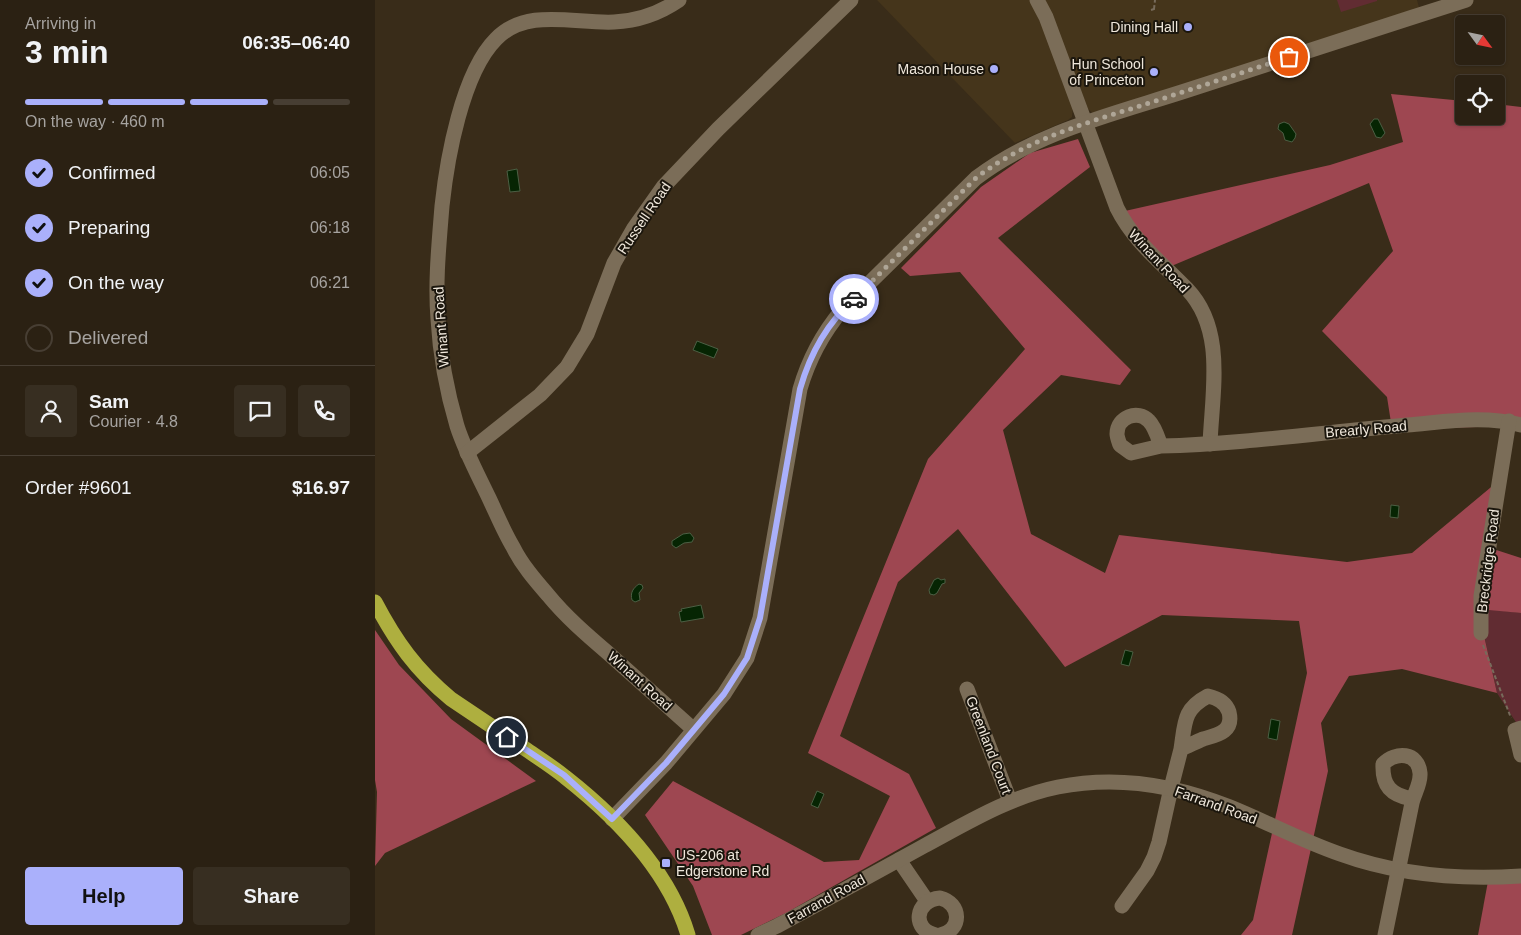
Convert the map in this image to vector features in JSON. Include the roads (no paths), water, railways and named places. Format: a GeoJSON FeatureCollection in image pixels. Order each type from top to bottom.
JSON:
{"type":"FeatureCollection","features":[{"type":"Feature","properties":{"kind":"highway"},"geometry":{"type":"LineString","coordinates":[[375,602],[389,630],[403,650],[435,686],[451,699],[564,775],[612,819],[650,863],[665,884],[688,935]]}},
{"type":"Feature","properties":{"kind":"street","name":"Winant Road"},"geometry":{"type":"LineString","coordinates":[[679,0],[652,14],[614,22],[538,19],[510,27],[496,38],[485,52],[467,92],[456,127],[445,181],[437,261],[437,319],[443,366],[457,427],[467,453],[514,549],[549,597],[572,621],[693,729]]}},
{"type":"Feature","properties":{"kind":"street","name":"Russell Road"},"geometry":{"type":"LineString","coordinates":[[467,453],[540,395],[567,368],[587,334],[614,263],[634,228],[663,187],[718,129],[851,0]]}},
{"type":"Feature","properties":{"kind":"street","name":"Winant Road"},"geometry":{"type":"LineString","coordinates":[[1037,0],[1046,16],[1085,124],[1125,225],[1137,240],[1193,296],[1207,322],[1214,353],[1210,444]]}},
{"type":"Feature","properties":{"kind":"street"},"geometry":{"type":"LineString","coordinates":[[612,819],[666,763],[724,694],[747,658],[760,618],[800,389],[806,368],[815,348],[828,326],[842,310],[976,178],[994,164],[1013,153],[1085,124],[1466,0]]}},
{"type":"Feature","properties":{"kind":"street","name":"Brearly Road"},"geometry":{"type":"LineString","coordinates":[[1161,446],[1210,444],[1488,419],[1515,423]]}},
{"type":"Feature","properties":{"kind":"street","name":"Breckridge Road"},"geometry":{"type":"LineString","coordinates":[[1481,633],[1481,596],[1515,423]]}},
{"type":"Feature","properties":{"kind":"street","name":"Greenland Court"},"geometry":{"type":"LineString","coordinates":[[967,689],[1010,801]]}},
{"type":"Feature","properties":{"kind":"street"},"geometry":{"type":"LineString","coordinates":[[1518,729],[1521,755]]}},
{"type":"Feature","properties":{"kind":"street"},"geometry":{"type":"LineString","coordinates":[[1122,906],[1147,871],[1154,857],[1181,749]]}},
{"type":"Feature","properties":{"kind":"street","name":"Farrand Road"},"geometry":{"type":"LineString","coordinates":[[758,935],[1010,801],[1051,789],[1082,783],[1134,783],[1171,788],[1201,796],[1231,807],[1341,855],[1399,870],[1463,877],[1521,876]]}},
{"type":"Feature","properties":{"kind":"street"},"geometry":{"type":"LineString","coordinates":[[1385,935],[1412,799]]}},
{"type":"Feature","properties":{"kind":"street"},"geometry":{"type":"LineString","coordinates":[[899,860],[927,901]]}},
{"type":"Feature","properties":{"kind":"street"},"geometry":{"type":"LineString","coordinates":[[936,935],[927,932],[920,922],[920,910],[927,901],[939,898],[946,899],[955,908],[957,914],[954,926],[950,931],[941,935]]}},
{"type":"Feature","properties":{"kind":"place","name":"Dining Hall"},"geometry":{"type":"Point","coordinates":[1188,27]}},
{"type":"Feature","properties":{"kind":"place","name":"Mason House"},"geometry":{"type":"Point","coordinates":[994,69]}},
{"type":"Feature","properties":{"kind":"place","name":"Hun School of Princeton"},"geometry":{"type":"Point","coordinates":[1154,72]}},
{"type":"Feature","properties":{"kind":"place","name":"US-206 at Edgerstone Rd"},"geometry":{"type":"Point","coordinates":[666,863]}}]}
